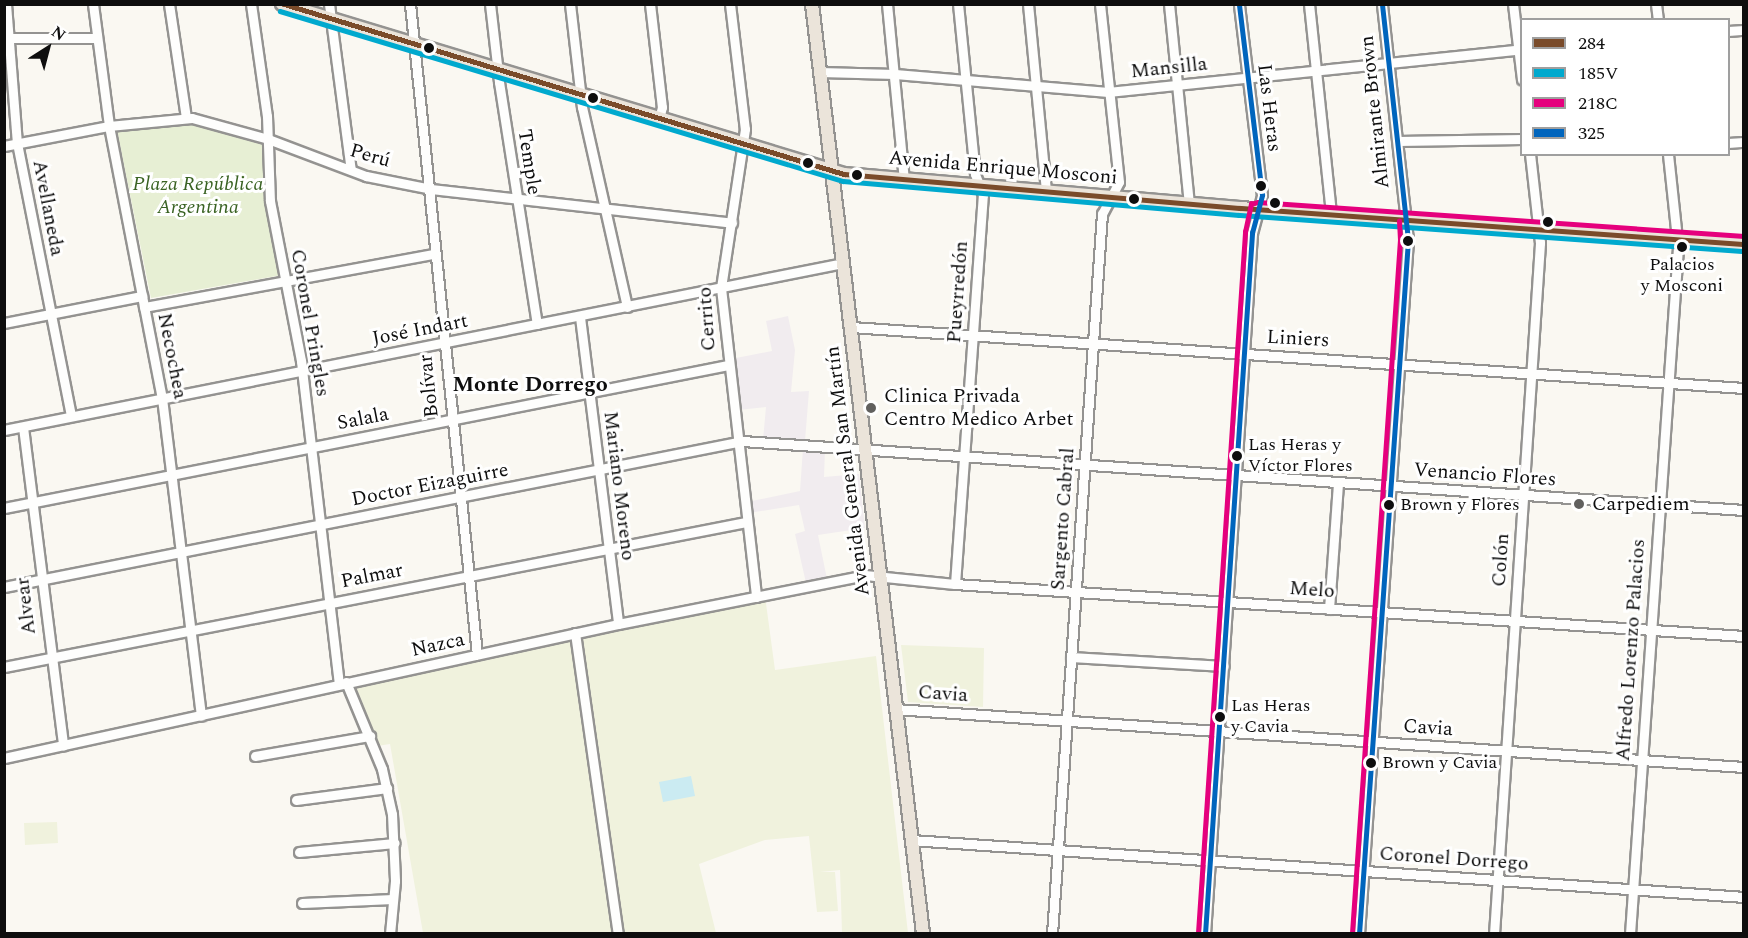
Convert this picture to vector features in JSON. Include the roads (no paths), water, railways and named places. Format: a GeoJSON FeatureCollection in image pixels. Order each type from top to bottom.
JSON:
{"type":"FeatureCollection","features":[{"type":"Feature","properties":{"kind":"main road","name":"Avenida Enrique Mosconi"},"geometry":{"type":"LineString","coordinates":[[282,4],[832,172],[1189,204],[1743,244]]}},
{"type":"Feature","properties":{"kind":"main road","name":"Avenida General San Martín"},"geometry":{"type":"LineString","coordinates":[[812,4],[923,933]]}},
{"type":"Feature","properties":{"kind":"street","name":"Avellaneda"},"geometry":{"type":"LineString","coordinates":[[6,4],[17,143],[71,416]]}},
{"type":"Feature","properties":{"kind":"street","name":"Necochea"},"geometry":{"type":"LineString","coordinates":[[93,4],[109,126],[162,398],[201,716]]}},
{"type":"Feature","properties":{"kind":"street"},"geometry":{"type":"LineString","coordinates":[[169,4],[186,118]]}},
{"type":"Feature","properties":{"kind":"street","name":"Coronel Pringles"},"geometry":{"type":"LineString","coordinates":[[250,4],[268,139],[270,201],[302,371],[328,603],[343,683],[370,736],[387,788],[395,843],[390,933]]}},
{"type":"Feature","properties":{"kind":"street"},"geometry":{"type":"LineString","coordinates":[[329,4],[351,170]]}},
{"type":"Feature","properties":{"kind":"street","name":"Bolívar"},"geometry":{"type":"LineString","coordinates":[[410,4],[430,189],[433,254],[442,345],[477,655]]}},
{"type":"Feature","properties":{"kind":"street","name":"Temple"},"geometry":{"type":"LineString","coordinates":[[490,4],[497,70],[537,324]]}},
{"type":"Feature","properties":{"kind":"street"},"geometry":{"type":"LineString","coordinates":[[570,4],[580,94],[627,307]]}},
{"type":"Feature","properties":{"kind":"street"},"geometry":{"type":"LineString","coordinates":[[650,4],[662,107],[659,119]]}},
{"type":"Feature","properties":{"kind":"street","name":"Cerrito"},"geometry":{"type":"LineString","coordinates":[[730,4],[745,119],[744,145],[721,288],[756,597]]}},
{"type":"Feature","properties":{"kind":"street"},"geometry":{"type":"LineString","coordinates":[[887,4],[904,180]]}},
{"type":"Feature","properties":{"kind":"street","name":"Pueyrredón"},"geometry":{"type":"LineString","coordinates":[[955,584],[983,195],[966,82],[958,4]]}},
{"type":"Feature","properties":{"kind":"street"},"geometry":{"type":"LineString","coordinates":[[1028,4],[1046,192]]}},
{"type":"Feature","properties":{"kind":"street","name":"Sargento Cabral"},"geometry":{"type":"LineString","coordinates":[[1052,933],[1102,214],[1119,182],[1100,4]]}},
{"type":"Feature","properties":{"kind":"street"},"geometry":{"type":"LineString","coordinates":[[1168,4],[1189,204]]}},
{"type":"Feature","properties":{"kind":"street","name":"Las Heras"},"geometry":{"type":"LineString","coordinates":[[1205,933],[1245,354],[1257,209],[1262,195],[1239,4]]}},
{"type":"Feature","properties":{"kind":"street"},"geometry":{"type":"LineString","coordinates":[[1309,4],[1331,214]]}},
{"type":"Feature","properties":{"kind":"street","name":"Almirante Brown"},"geometry":{"type":"LineString","coordinates":[[1359,933],[1408,240],[1382,4]]}},
{"type":"Feature","properties":{"kind":"street"},"geometry":{"type":"LineString","coordinates":[[1513,4],[1520,50]]}},
{"type":"Feature","properties":{"kind":"street"},"geometry":{"type":"LineString","coordinates":[[7,38],[97,38]]}},
{"type":"Feature","properties":{"kind":"street","name":"Mansilla"},"geometry":{"type":"LineString","coordinates":[[820,72],[895,74],[966,82],[1108,92],[1316,68],[1520,50]]}},
{"type":"Feature","properties":{"kind":"street","name":"Perú"},"geometry":{"type":"LineString","coordinates":[[4,146],[109,126],[186,118],[268,139],[351,170],[430,189],[732,223]]}},
{"type":"Feature","properties":{"kind":"street"},"geometry":{"type":"LineString","coordinates":[[1398,141],[1520,139]]}},
{"type":"Feature","properties":{"kind":"street","name":"Colón"},"geometry":{"type":"LineString","coordinates":[[1494,933],[1533,374],[1538,231],[1530,156]]}},
{"type":"Feature","properties":{"kind":"street","name":"Alfredo Lorenzo Palacios"},"geometry":{"type":"LineString","coordinates":[[1630,933],[1678,240],[1668,156]]}},
{"type":"Feature","properties":{"kind":"street"},"geometry":{"type":"LineString","coordinates":[[144,307],[433,254]]}},
{"type":"Feature","properties":{"kind":"street","name":"José Indart"},"geometry":{"type":"LineString","coordinates":[[4,430],[442,345],[843,263]]}},
{"type":"Feature","properties":{"kind":"street"},"geometry":{"type":"LineString","coordinates":[[4,323],[142,296]]}},
{"type":"Feature","properties":{"kind":"street","name":"Mariano Moreno"},"geometry":{"type":"LineString","coordinates":[[580,317],[618,624]]}},
{"type":"Feature","properties":{"kind":"street","name":"Liniers"},"geometry":{"type":"LineString","coordinates":[[851,327],[1743,388]]}},
{"type":"Feature","properties":{"kind":"street","name":"Salala"},"geometry":{"type":"LineString","coordinates":[[4,508],[728,365]]}},
{"type":"Feature","properties":{"kind":"street","name":"Alvear"},"geometry":{"type":"LineString","coordinates":[[23,427],[63,745]]}},
{"type":"Feature","properties":{"kind":"street","name":"Doctor Eizaguirre"},"geometry":{"type":"LineString","coordinates":[[4,587],[737,441],[865,450]]}},
{"type":"Feature","properties":{"kind":"street","name":"Venancio Flores"},"geometry":{"type":"LineString","coordinates":[[865,450],[965,455],[1391,487],[1743,510]]}},
{"type":"Feature","properties":{"kind":"street"},"geometry":{"type":"LineString","coordinates":[[1329,609],[1338,483]]}},
{"type":"Feature","properties":{"kind":"street","name":"Palmar"},"geometry":{"type":"LineString","coordinates":[[4,667],[746,522]]}},
{"type":"Feature","properties":{"kind":"street","name":"Nazca"},"geometry":{"type":"LineString","coordinates":[[4,758],[618,624],[864,575],[879,577]]}},
{"type":"Feature","properties":{"kind":"street","name":"Melo"},"geometry":{"type":"LineString","coordinates":[[879,577],[1228,603],[1743,636]]}},
{"type":"Feature","properties":{"kind":"street"},"geometry":{"type":"LineString","coordinates":[[575,633],[618,933]]}},
{"type":"Feature","properties":{"kind":"street"},"geometry":{"type":"LineString","coordinates":[[1071,657],[1224,666]]}},
{"type":"Feature","properties":{"kind":"street","name":"Cavia"},"geometry":{"type":"LineString","coordinates":[[895,709],[1219,733],[1743,767]]}},
{"type":"Feature","properties":{"kind":"street"},"geometry":{"type":"LineString","coordinates":[[255,756],[370,736]]}},
{"type":"Feature","properties":{"kind":"street"},"geometry":{"type":"LineString","coordinates":[[296,800],[387,788]]}},
{"type":"Feature","properties":{"kind":"street","name":"Coronel Dorrego"},"geometry":{"type":"LineString","coordinates":[[911,840],[1743,897]]}},
{"type":"Feature","properties":{"kind":"street"},"geometry":{"type":"LineString","coordinates":[[298,852],[395,843]]}},
{"type":"Feature","properties":{"kind":"street"},"geometry":{"type":"LineString","coordinates":[[302,903],[393,899]]}},
{"type":"Feature","properties":{"kind":"water"},"geometry":{"type":"Polygon","coordinates":[[[691,776],[695,796],[663,802],[659,782],[691,776]]]}},
{"type":"Feature","properties":{"kind":"place","name":"Palacios y Mosconi"},"geometry":{"type":"Point","coordinates":[1682,247]}},
{"type":"Feature","properties":{"kind":"place","name":"Clinica Privada Centro Medico Arbet"},"geometry":{"type":"Point","coordinates":[871,408]}},
{"type":"Feature","properties":{"kind":"place","name":"Las Heras y Víctor Flores"},"geometry":{"type":"Point","coordinates":[1237,456]}},
{"type":"Feature","properties":{"kind":"place","name":"Carpediem"},"geometry":{"type":"Point","coordinates":[1579,504]}},
{"type":"Feature","properties":{"kind":"place","name":"Brown y Flores"},"geometry":{"type":"Point","coordinates":[1389,505]}},
{"type":"Feature","properties":{"kind":"place","name":"Las Heras y Cavia"},"geometry":{"type":"Point","coordinates":[1220,717]}},
{"type":"Feature","properties":{"kind":"place","name":"Brown y Cavia"},"geometry":{"type":"Point","coordinates":[1371,763]}},
{"type":"Feature","properties":{"kind":"district","name":"Monte Dorrego"},"geometry":{"type":"Point","coordinates":[530,385]}},
{"type":"Feature","properties":{"kind":"park label","name":"Plaza República Argentina"},"geometry":{"type":"Point","coordinates":[198,196]}}]}
